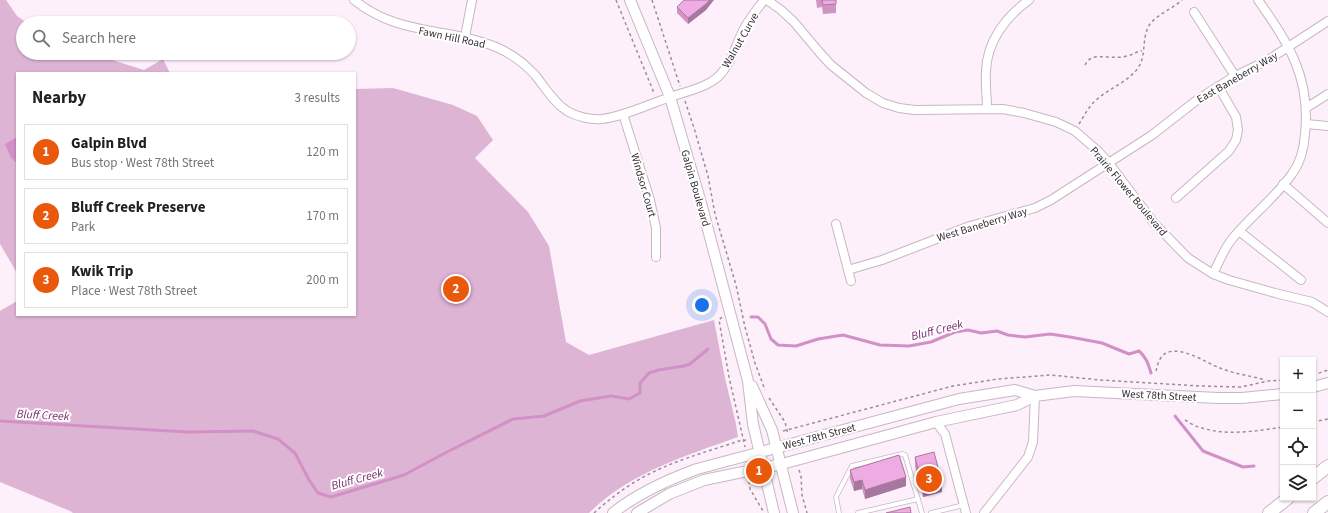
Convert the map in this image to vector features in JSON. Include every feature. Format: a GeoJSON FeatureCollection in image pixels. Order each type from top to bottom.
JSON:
{"type":"FeatureCollection","features":[{"type":"Feature","properties":{"kind":"main road"},"geometry":{"type":"LineString","coordinates":[[1316,476],[1328,466]]}},
{"type":"Feature","properties":{"kind":"main road"},"geometry":{"type":"LineString","coordinates":[[1269,513],[1284,501]]}},
{"type":"Feature","properties":{"kind":"main road"},"geometry":{"type":"LineString","coordinates":[[1314,513],[1328,502]]}},
{"type":"Feature","properties":{"kind":"street","name":"Fawn Hill Road"},"geometry":{"type":"LineString","coordinates":[[354,0],[369,11],[397,24],[414,29],[465,37],[485,42],[498,48],[512,56],[534,74],[551,96],[569,112],[590,119],[601,119],[623,114],[670,97]]}},
{"type":"Feature","properties":{"kind":"street"},"geometry":{"type":"LineString","coordinates":[[465,37],[472,0]]}},
{"type":"Feature","properties":{"kind":"street","name":"Galpin Boulevard"},"geometry":{"type":"LineString","coordinates":[[630,0],[670,97],[701,203],[748,381],[753,424],[774,513]]}},
{"type":"Feature","properties":{"kind":"street","name":"Walnut Curve"},"geometry":{"type":"LineString","coordinates":[[670,97],[706,84],[717,77],[727,66],[734,54],[741,34],[766,0]]}},
{"type":"Feature","properties":{"kind":"street","name":"Prairie Flower Boulevard"},"geometry":{"type":"LineString","coordinates":[[766,0],[781,10],[794,22],[831,65],[866,93],[883,103],[899,108],[915,110],[1003,109],[1056,122],[1075,131],[1108,162],[1155,224],[1188,258],[1213,274],[1229,280],[1312,302],[1328,312]]}},
{"type":"Feature","properties":{"kind":"street"},"geometry":{"type":"LineString","coordinates":[[987,108],[986,70],[989,52],[995,36],[1014,11],[1029,0]]}},
{"type":"Feature","properties":{"kind":"street"},"geometry":{"type":"LineString","coordinates":[[1213,274],[1226,249],[1239,231],[1293,174],[1304,151],[1306,108],[1303,82],[1289,47],[1258,0]]}},
{"type":"Feature","properties":{"kind":"street"},"geometry":{"type":"LineString","coordinates":[[1194,12],[1235,76]]}},
{"type":"Feature","properties":{"kind":"street","name":"East Baneberry Way"},"geometry":{"type":"LineString","coordinates":[[1108,162],[1152,135],[1196,100],[1235,76],[1268,60],[1328,21]]}},
{"type":"Feature","properties":{"kind":"street"},"geometry":{"type":"LineString","coordinates":[[1176,198],[1229,151],[1236,140],[1238,130],[1236,117],[1218,86]]}},
{"type":"Feature","properties":{"kind":"street"},"geometry":{"type":"LineString","coordinates":[[1306,108],[1328,94]]}},
{"type":"Feature","properties":{"kind":"street","name":"Windsor Court"},"geometry":{"type":"LineString","coordinates":[[623,114],[650,200],[656,228],[656,257]]}},
{"type":"Feature","properties":{"kind":"street"},"geometry":{"type":"LineString","coordinates":[[1306,124],[1328,126]]}},
{"type":"Feature","properties":{"kind":"street","name":"West Baneberry Way"},"geometry":{"type":"LineString","coordinates":[[848,270],[882,260],[970,226],[1035,208],[1051,200],[1108,162]]}},
{"type":"Feature","properties":{"kind":"street"},"geometry":{"type":"LineString","coordinates":[[1283,184],[1328,223]]}},
{"type":"Feature","properties":{"kind":"street"},"geometry":{"type":"LineString","coordinates":[[836,224],[851,281]]}},
{"type":"Feature","properties":{"kind":"street"},"geometry":{"type":"LineString","coordinates":[[1239,231],[1301,280]]}},
{"type":"Feature","properties":{"kind":"street","name":"Galpin Boulevard"},"geometry":{"type":"LineString","coordinates":[[748,381],[768,418],[778,447],[793,513]]}},
{"type":"Feature","properties":{"kind":"street"},"geometry":{"type":"LineString","coordinates":[[1316,386],[1328,383]]}},
{"type":"Feature","properties":{"kind":"street","name":"West 78th Street"},"geometry":{"type":"LineString","coordinates":[[613,513],[640,494],[667,480],[697,469],[790,443],[959,399],[1015,390],[1035,396]]}},
{"type":"Feature","properties":{"kind":"street","name":"West 78th Street"},"geometry":{"type":"LineString","coordinates":[[637,513],[669,494],[704,480],[795,461],[936,422],[1017,405],[1035,396],[1074,391],[1218,398],[1242,398],[1280,394]]}},
{"type":"Feature","properties":{"kind":"street"},"geometry":{"type":"LineString","coordinates":[[984,513],[1028,457],[1033,442],[1035,396]]}},
{"type":"Feature","properties":{"kind":"street"},"geometry":{"type":"LineString","coordinates":[[936,422],[945,434],[965,509]]}},
{"type":"Feature","properties":{"kind":"lane"},"geometry":{"type":"LineString","coordinates":[[839,513],[836,497],[852,466],[902,454],[905,455],[922,513]]}},
{"type":"Feature","properties":{"kind":"lane"},"geometry":{"type":"LineString","coordinates":[[858,513],[918,499]]}},
{"type":"Feature","properties":{"kind":"lane"},"geometry":{"type":"LineString","coordinates":[[931,513],[965,509]]}},
{"type":"Feature","properties":{"kind":"path"},"geometry":{"type":"LineString","coordinates":[[616,0],[658,102]]}},
{"type":"Feature","properties":{"kind":"path"},"geometry":{"type":"LineString","coordinates":[[652,0],[683,93],[708,176],[715,214],[736,285],[745,327],[756,363],[768,396],[785,422],[790,443]]}},
{"type":"Feature","properties":{"kind":"path"},"geometry":{"type":"LineString","coordinates":[[1075,131],[1089,107],[1095,100],[1131,75],[1137,68],[1141,61],[1146,34],[1150,24],[1182,0]]}},
{"type":"Feature","properties":{"kind":"path"},"geometry":{"type":"LineString","coordinates":[[1085,65],[1088,60],[1094,57],[1122,57],[1129,56],[1138,51],[1143,51]]}},
{"type":"Feature","properties":{"kind":"path"},"geometry":{"type":"LineString","coordinates":[[729,310],[719,320],[729,377],[744,441]]}},
{"type":"Feature","properties":{"kind":"path"},"geometry":{"type":"LineString","coordinates":[[1156,371],[1160,359],[1165,354],[1183,352],[1193,355],[1220,368],[1268,381]]}},
{"type":"Feature","properties":{"kind":"path"},"geometry":{"type":"LineString","coordinates":[[1316,374],[1328,370]]}},
{"type":"Feature","properties":{"kind":"path"},"geometry":{"type":"LineString","coordinates":[[1316,421],[1328,419]]}},
{"type":"Feature","properties":{"kind":"path"},"geometry":{"type":"LineString","coordinates":[[1185,420],[1200,428],[1212,431],[1248,432],[1280,427]]}},
{"type":"Feature","properties":{"kind":"path"},"geometry":{"type":"LineString","coordinates":[[795,461],[801,476],[802,495],[807,513]]}},
{"type":"Feature","properties":{"kind":"shaded area"},"geometry":{"type":"Polygon","coordinates":[[[0,0],[6,0],[17,16],[16,60],[112,60],[144,70],[164,60],[170,72],[16,72],[16,271],[0,244],[0,0]]]}},
{"type":"Feature","properties":{"kind":"shaded area"},"geometry":{"type":"Polygon","coordinates":[[[393,88],[453,105],[477,116],[493,140],[475,158],[528,212],[549,246],[566,342],[589,355],[714,320],[738,437],[698,451],[640,476],[605,499],[589,513],[73,513],[0,482],[0,311],[16,302],[16,316],[356,316],[356,89],[393,88]]]}},
{"type":"Feature","properties":{"kind":"shaded area"},"geometry":{"type":"Polygon","coordinates":[[[16,138],[16,162],[11,158],[5,144],[16,138]]]}},
{"type":"Feature","properties":{"kind":"building"},"geometry":{"type":"Polygon","coordinates":[[[684,0],[710,0],[688,18],[677,7],[684,0]]]}},
{"type":"Feature","properties":{"kind":"building"},"geometry":{"type":"Polygon","coordinates":[[[822,0],[836,0],[836,4],[823,5],[822,0]]]}},
{"type":"Feature","properties":{"kind":"building"},"geometry":{"type":"Polygon","coordinates":[[[934,452],[942,483],[923,488],[915,457],[934,452]]]}},
{"type":"Feature","properties":{"kind":"building"},"geometry":{"type":"Polygon","coordinates":[[[899,455],[906,477],[865,490],[862,480],[854,482],[850,470],[899,455]]]}},
{"type":"Feature","properties":{"kind":"building"},"geometry":{"type":"Polygon","coordinates":[[[910,507],[911,513],[886,513],[910,507]]]}},
{"type":"Feature","properties":{"kind":"waterway","name":"Bluff Creek"},"geometry":{"type":"LineString","coordinates":[[751,317],[758,317],[765,324],[771,339],[778,345],[796,346],[818,339],[843,335],[880,345],[909,346],[931,342],[955,332],[968,330],[981,333],[997,331],[1008,335],[1025,337],[1050,334],[1102,343],[1129,354],[1139,351],[1146,360],[1151,373]]}},
{"type":"Feature","properties":{"kind":"waterway","name":"Bluff Creek"},"geometry":{"type":"LineString","coordinates":[[0,421],[187,432],[253,431],[278,439],[295,453],[309,480],[318,493],[331,497],[404,475],[513,419],[544,416],[580,401],[611,396],[629,399],[640,393],[640,383],[649,373],[690,364],[708,349]]}},
{"type":"Feature","properties":{"kind":"waterway","name":"Bluff Creek"},"geometry":{"type":"LineString","coordinates":[[1175,416],[1203,451],[1243,467],[1254,466]]}},
{"type":"Feature","properties":{"kind":"place","name":"Bluff Creek Preserve"},"geometry":{"type":"Point","coordinates":[456,289]}},
{"type":"Feature","properties":{"kind":"place","name":"Galpin Blvd"},"geometry":{"type":"Point","coordinates":[759,471]}},
{"type":"Feature","properties":{"kind":"place","name":"Kwik Trip"},"geometry":{"type":"Point","coordinates":[929,479]}}]}
